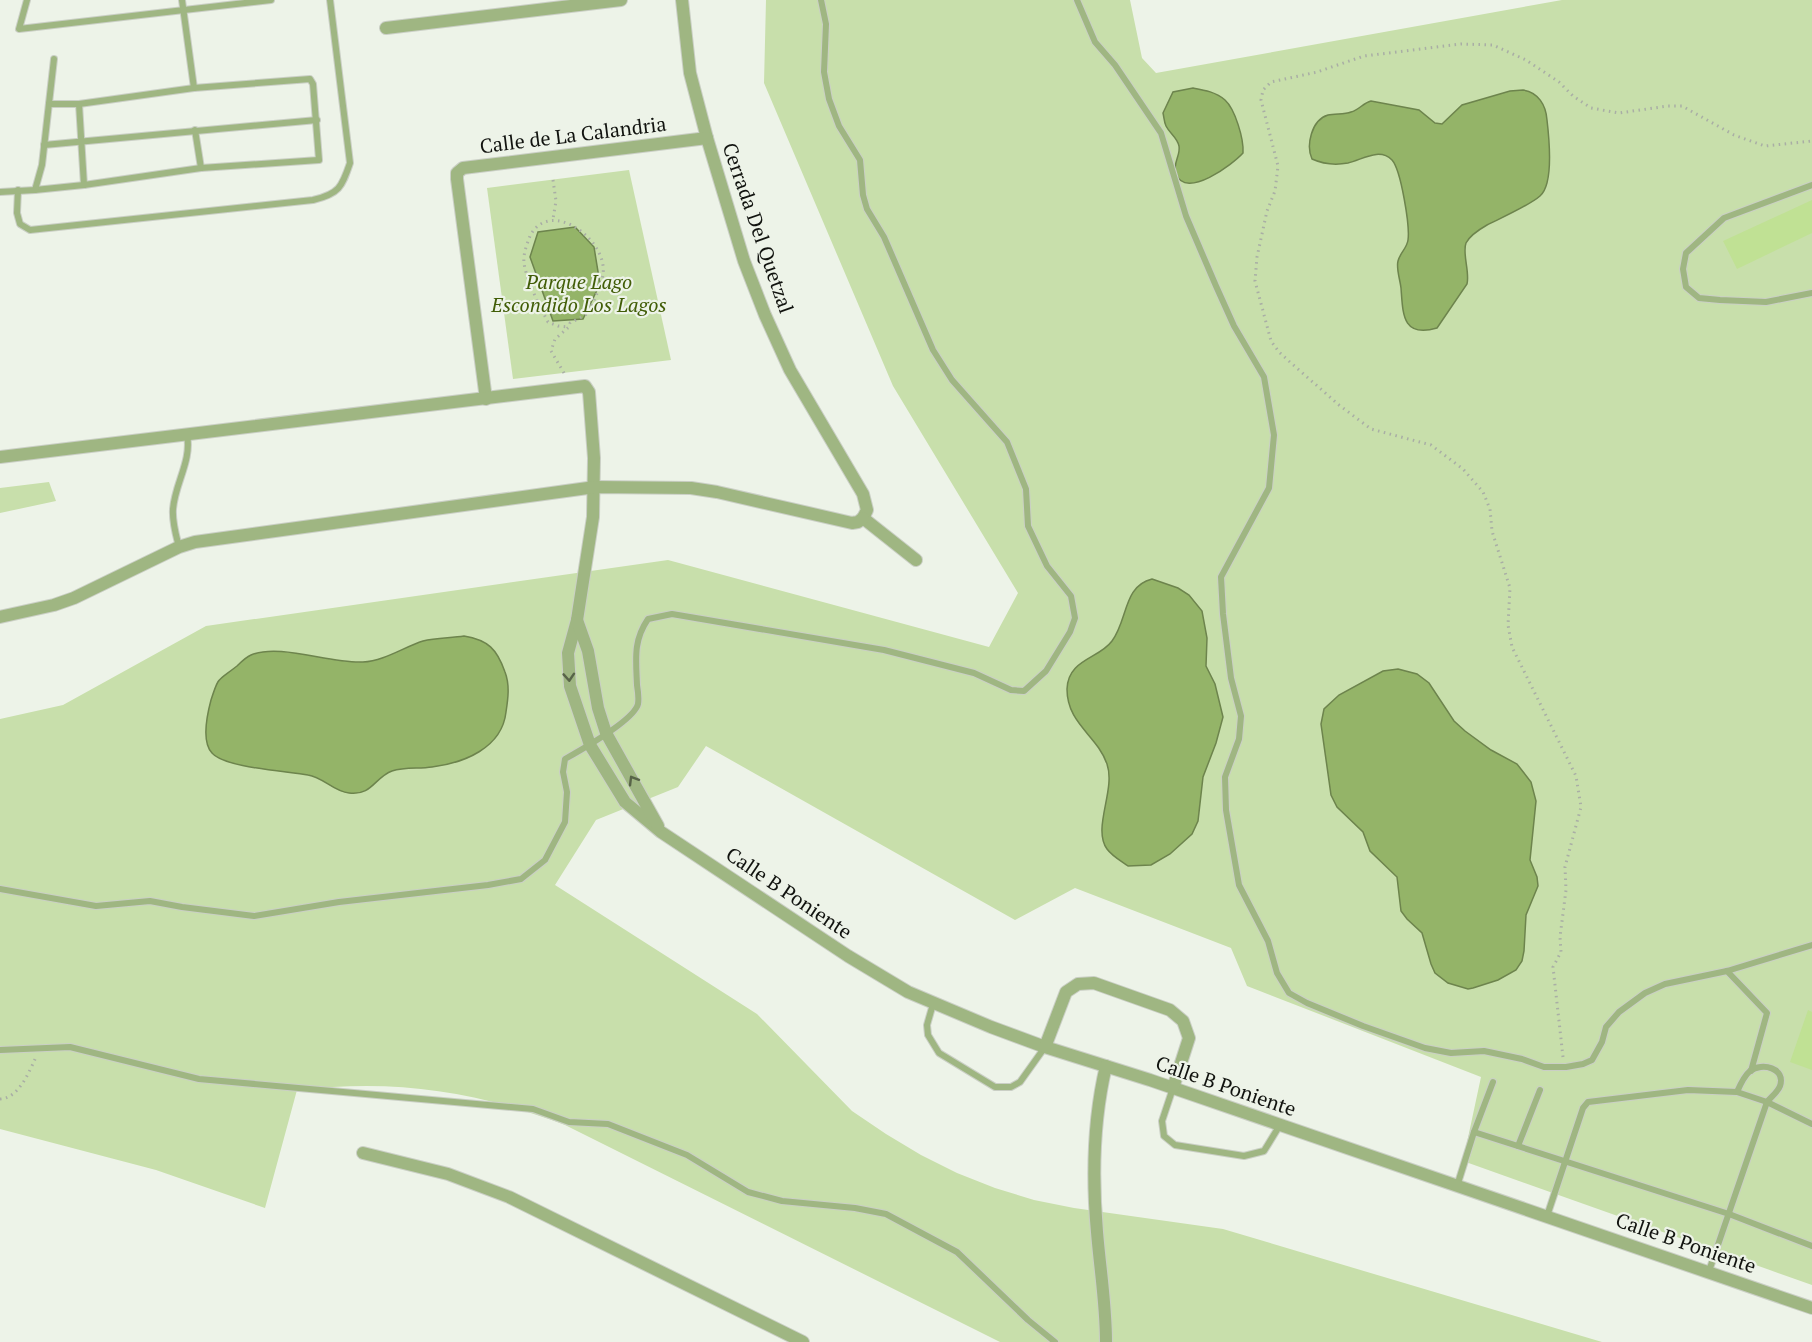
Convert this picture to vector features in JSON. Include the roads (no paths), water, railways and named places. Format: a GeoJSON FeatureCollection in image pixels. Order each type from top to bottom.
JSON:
{"type":"FeatureCollection","features":[{"type":"Feature","properties":{"kind":"street"},"geometry":{"type":"LineString","coordinates":[[386,28],[621,0]]}},
{"type":"Feature","properties":{"kind":"street","name":"Cerrada Del Quetzal"},"geometry":{"type":"LineString","coordinates":[[682,0],[690,73],[744,261],[790,370],[863,494],[867,510],[863,518]]}},
{"type":"Feature","properties":{"kind":"street","name":"Calle de La Calandria"},"geometry":{"type":"LineString","coordinates":[[486,399],[457,179],[459,170],[707,138]]}},
{"type":"Feature","properties":{"kind":"street"},"geometry":{"type":"LineString","coordinates":[[0,457],[587,387],[595,487],[593,517],[578,620]]}},
{"type":"Feature","properties":{"kind":"street"},"geometry":{"type":"LineString","coordinates":[[0,618],[74,598],[179,547],[195,542],[595,487],[691,488],[852,523],[863,518],[916,560]]}},
{"type":"Feature","properties":{"kind":"street","name":"Calle B Poniente"},"geometry":{"type":"LineString","coordinates":[[578,620],[588,651],[598,708],[606,733],[661,832]]}},
{"type":"Feature","properties":{"kind":"street","name":"Calle B Poniente"},"geometry":{"type":"LineString","coordinates":[[578,620],[568,653],[570,686],[590,745],[625,802],[661,832],[848,956],[908,992],[933,1004],[1045,1047],[1173,1088],[1812,1308]]}},
{"type":"Feature","properties":{"kind":"street"},"geometry":{"type":"LineString","coordinates":[[1045,1047],[1066,992],[1078,984],[1094,983],[1170,1010],[1183,1021],[1189,1038],[1173,1088]]}},
{"type":"Feature","properties":{"kind":"street"},"geometry":{"type":"LineString","coordinates":[[1106,1066],[1098,1099],[1093,1185],[1104,1285],[1106,1342]]}},
{"type":"Feature","properties":{"kind":"street"},"geometry":{"type":"LineString","coordinates":[[363,1153],[448,1174],[509,1197],[803,1342]]}},
{"type":"Feature","properties":{"kind":"lane"},"geometry":{"type":"LineString","coordinates":[[27,0],[19,29],[272,0]]}},
{"type":"Feature","properties":{"kind":"lane"},"geometry":{"type":"LineString","coordinates":[[182,0],[194,88]]}},
{"type":"Feature","properties":{"kind":"lane"},"geometry":{"type":"LineString","coordinates":[[18,190],[17,213],[20,224],[30,230],[313,200],[330,196],[343,184],[350,163],[330,0]]}},
{"type":"Feature","properties":{"kind":"lane"},"geometry":{"type":"LineString","coordinates":[[0,889],[96,906],[150,901],[182,908],[255,916],[339,902],[488,885],[521,879],[545,860],[565,822],[567,792],[563,772],[565,759],[590,745],[631,716],[638,705],[636,656],[639,632],[648,619],[672,614],[884,650],[974,673],[1011,690],[1024,691],[1046,671],[1070,632],[1075,618],[1071,596],[1047,566],[1028,526],[1026,489],[1007,442],[952,380],[933,350],[884,237],[867,209],[863,195],[860,160],[839,126],[829,99],[824,72],[826,24],[821,0]]}},
{"type":"Feature","properties":{"kind":"lane"},"geometry":{"type":"LineString","coordinates":[[1077,0],[1095,42],[1115,65],[1161,133],[1186,216],[1234,326],[1264,376],[1274,435],[1269,488],[1221,577],[1222,614],[1230,667],[1241,716],[1239,739],[1225,777],[1226,810],[1239,885],[1268,941],[1277,973],[1289,993],[1307,1003],[1425,1048],[1451,1053],[1484,1052],[1522,1059],[1544,1067],[1566,1067],[1592,1060],[1602,1042],[1606,1027],[1619,1012],[1645,993],[1665,984],[1727,971],[1812,945]]}},
{"type":"Feature","properties":{"kind":"lane"},"geometry":{"type":"LineString","coordinates":[[35,190],[42,165],[54,59]]}},
{"type":"Feature","properties":{"kind":"lane"},"geometry":{"type":"LineString","coordinates":[[0,192],[84,185],[201,168],[319,160],[317,120],[313,84],[310,79],[194,88],[79,104],[49,104]]}},
{"type":"Feature","properties":{"kind":"lane"},"geometry":{"type":"LineString","coordinates":[[79,104],[84,185]]}},
{"type":"Feature","properties":{"kind":"lane"},"geometry":{"type":"LineString","coordinates":[[44,145],[317,120]]}},
{"type":"Feature","properties":{"kind":"lane"},"geometry":{"type":"LineString","coordinates":[[195,130],[201,168]]}},
{"type":"Feature","properties":{"kind":"lane"},"geometry":{"type":"LineString","coordinates":[[1812,185],[1724,218],[1686,253],[1683,269],[1686,287],[1699,298],[1766,302],[1812,293]]}},
{"type":"Feature","properties":{"kind":"lane"},"geometry":{"type":"LineString","coordinates":[[179,547],[173,522],[173,507],[188,454],[187,435]]}},
{"type":"Feature","properties":{"kind":"lane"},"geometry":{"type":"LineString","coordinates":[[1727,971],[1767,1013],[1751,1071],[1737,1092]]}},
{"type":"Feature","properties":{"kind":"lane"},"geometry":{"type":"LineString","coordinates":[[933,1004],[927,1025],[928,1035],[939,1053],[995,1087],[1011,1086],[1020,1082],[1045,1047]]}},
{"type":"Feature","properties":{"kind":"lane"},"geometry":{"type":"LineString","coordinates":[[0,1050],[70,1047],[199,1079],[532,1109],[569,1122],[608,1124],[687,1155],[748,1192],[782,1202],[855,1208],[886,1214],[957,1252],[1028,1320],[1055,1342]]}},
{"type":"Feature","properties":{"kind":"lane"},"geometry":{"type":"LineString","coordinates":[[1709,1271],[1767,1102],[1779,1088],[1781,1078],[1778,1071],[1763,1066],[1751,1071]]}},
{"type":"Feature","properties":{"kind":"lane"},"geometry":{"type":"LineString","coordinates":[[1457,1186],[1493,1082]]}},
{"type":"Feature","properties":{"kind":"lane"},"geometry":{"type":"LineString","coordinates":[[1173,1088],[1162,1121],[1164,1136],[1175,1145],[1244,1156],[1264,1151],[1280,1125]]}},
{"type":"Feature","properties":{"kind":"lane"},"geometry":{"type":"LineString","coordinates":[[1518,1146],[1540,1090]]}},
{"type":"Feature","properties":{"kind":"lane"},"geometry":{"type":"LineString","coordinates":[[1547,1216],[1583,1108],[1588,1102],[1688,1090],[1737,1092],[1767,1102],[1812,1124]]}},
{"type":"Feature","properties":{"kind":"lane"},"geometry":{"type":"LineString","coordinates":[[1474,1132],[1729,1214],[1812,1246]]}},
{"type":"Feature","properties":{"kind":"park label","name":"Parque Lago Escondido Los Lagos"},"geometry":{"type":"Point","coordinates":[579,294]}}]}
